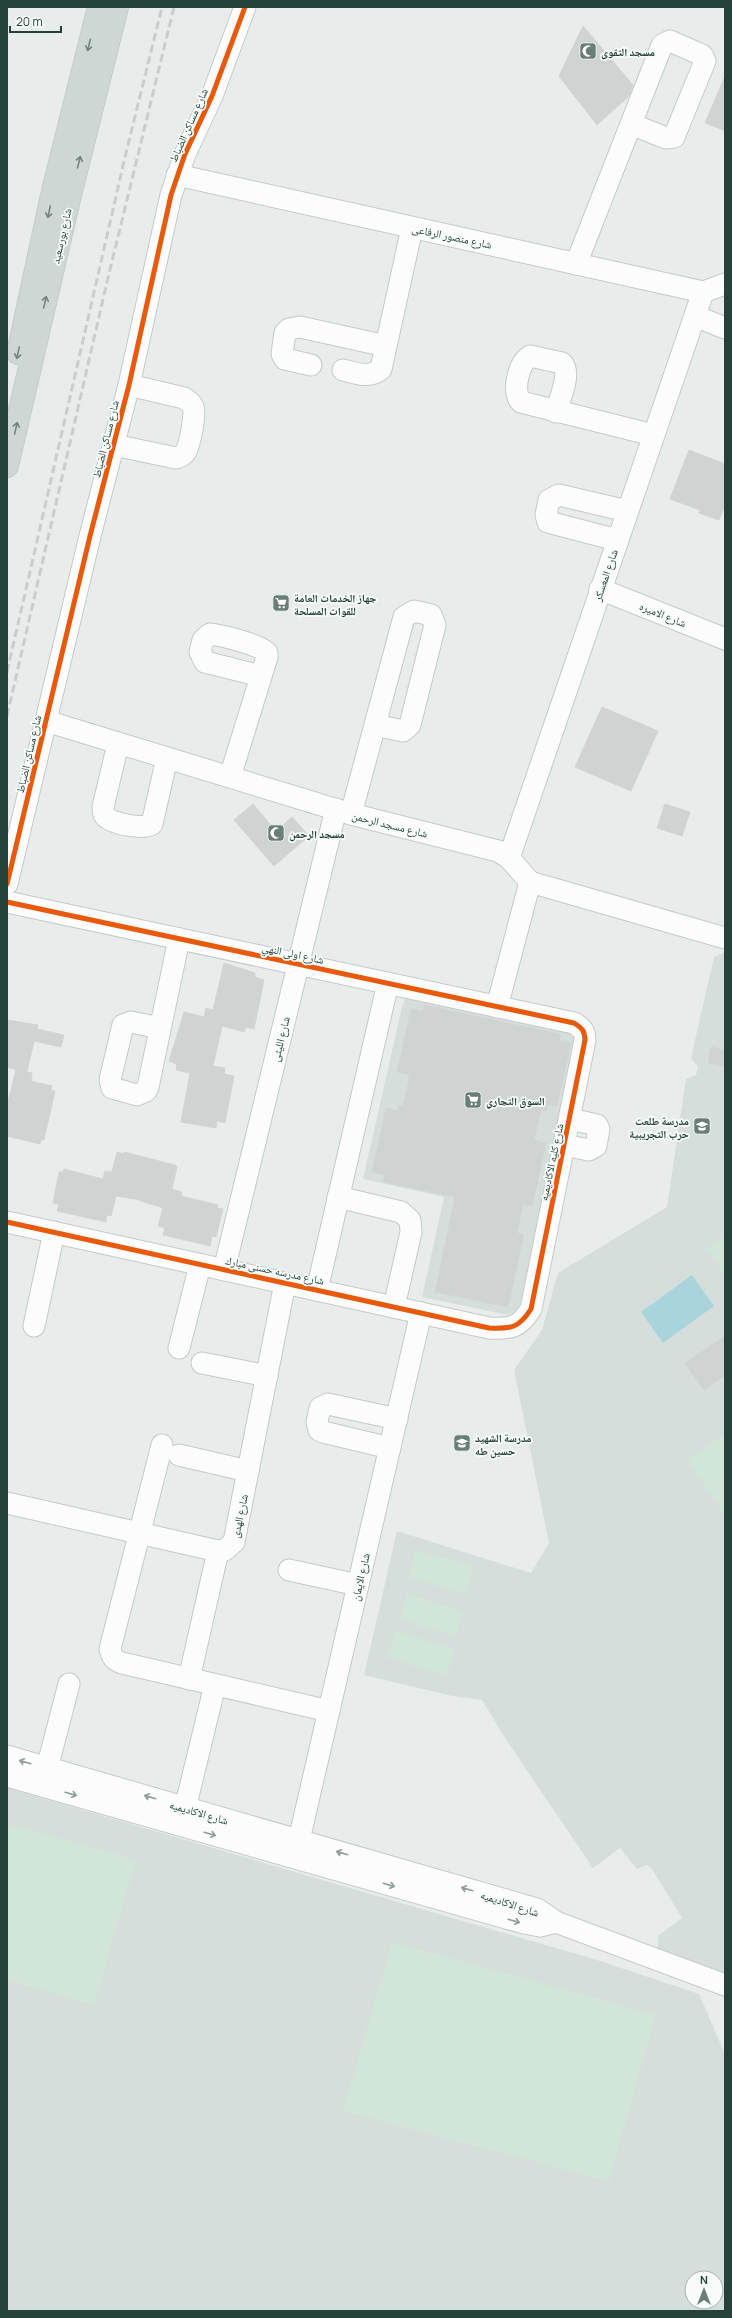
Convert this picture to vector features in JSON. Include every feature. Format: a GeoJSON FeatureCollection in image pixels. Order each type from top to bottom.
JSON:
{"type":"FeatureCollection","features":[{"type":"Feature","properties":{"kind":"main road","name":"شارع بورسعيد"},"geometry":{"type":"LineString","coordinates":[[7,466],[99,7]]}},
{"type":"Feature","properties":{"kind":"main road","name":"شارع بورسعيد"},"geometry":{"type":"LineString","coordinates":[[7,404],[62,193],[117,7]]}},
{"type":"Feature","properties":{"kind":"street","name":"شارع مساكن الضباط"},"geometry":{"type":"LineString","coordinates":[[7,884],[129,385],[166,214],[177,175],[212,96],[245,7]]}},
{"type":"Feature","properties":{"kind":"street"},"geometry":{"type":"LineString","coordinates":[[576,264],[662,45],[670,41],[702,55],[705,61],[674,137],[666,138],[631,124]]}},
{"type":"Feature","properties":{"kind":"street","name":"شارع منصور الرفاعى"},"geometry":{"type":"LineString","coordinates":[[177,175],[703,292]]}},
{"type":"Feature","properties":{"kind":"street"},"geometry":{"type":"LineString","coordinates":[[343,370],[368,375],[376,374],[381,369],[412,228]]}},
{"type":"Feature","properties":{"kind":"street"},"geometry":{"type":"LineString","coordinates":[[703,292],[725,284]]}},
{"type":"Feature","properties":{"kind":"street","name":"شارع المعسكر"},"geometry":{"type":"LineString","coordinates":[[509,858],[703,292]]}},
{"type":"Feature","properties":{"kind":"street"},"geometry":{"type":"LineString","coordinates":[[695,316],[725,328]]}},
{"type":"Feature","properties":{"kind":"street"},"geometry":{"type":"LineString","coordinates":[[311,365],[285,359],[282,354],[285,333],[289,329],[300,327],[386,346]]}},
{"type":"Feature","properties":{"kind":"street"},"geometry":{"type":"LineString","coordinates":[[114,445],[176,458],[183,456],[187,450],[194,415],[194,408],[190,402],[184,398],[129,385]]}},
{"type":"Feature","properties":{"kind":"street"},"geometry":{"type":"LineString","coordinates":[[556,412],[653,435]]}},
{"type":"Feature","properties":{"kind":"street"},"geometry":{"type":"LineString","coordinates":[[617,540],[548,522],[546,515],[549,500],[559,495],[627,511]]}},
{"type":"Feature","properties":{"kind":"street","name":"شارع الاميره"},"geometry":{"type":"LineString","coordinates":[[600,589],[725,639]]}},
{"type":"Feature","properties":{"kind":"street","name":"شارع الليثى"},"geometry":{"type":"LineString","coordinates":[[224,1270],[298,965],[344,812],[375,725],[404,617],[414,611],[431,616],[436,625],[410,725],[403,731],[375,725]]}},
{"type":"Feature","properties":{"kind":"street"},"geometry":{"type":"LineString","coordinates":[[230,777],[261,676]]}},
{"type":"Feature","properties":{"kind":"street","name":"شارع مسجد الرحمن"},"geometry":{"type":"LineString","coordinates":[[46,721],[344,812],[498,851],[509,858],[530,882]]}},
{"type":"Feature","properties":{"kind":"street"},"geometry":{"type":"LineString","coordinates":[[118,744],[103,807],[103,812],[109,820],[140,828],[146,828],[152,824],[167,758]]}},
{"type":"Feature","properties":{"kind":"street"},"geometry":{"type":"LineString","coordinates":[[497,1007],[530,882],[725,938]]}},
{"type":"Feature","properties":{"kind":"street","name":"شارع اولى النهي"},"geometry":{"type":"LineString","coordinates":[[7,902],[574,1023]]}},
{"type":"Feature","properties":{"kind":"street"},"geometry":{"type":"LineString","coordinates":[[160,1028],[179,939]]}},
{"type":"Feature","properties":{"kind":"street"},"geometry":{"type":"LineString","coordinates":[[317,1290],[388,983]]}},
{"type":"Feature","properties":{"kind":"street","name":"شارع كليه الاكاديميه"},"geometry":{"type":"LineString","coordinates":[[531,1309],[585,1040],[585,1033],[581,1027],[574,1023]]}},
{"type":"Feature","properties":{"kind":"street"},"geometry":{"type":"LineString","coordinates":[[564,1145],[590,1150],[596,1146],[599,1130],[597,1125],[570,1118]]}},
{"type":"Feature","properties":{"kind":"street"},"geometry":{"type":"LineString","coordinates":[[338,1197],[401,1212],[410,1220],[411,1232],[394,1307]]}},
{"type":"Feature","properties":{"kind":"street","name":"شارع مدرسه حسنى مبارك"},"geometry":{"type":"LineString","coordinates":[[7,1222],[421,1313],[504,1329],[515,1326],[524,1320],[531,1309]]}},
{"type":"Feature","properties":{"kind":"street"},"geometry":{"type":"LineString","coordinates":[[34,1326],[54,1232]]}},
{"type":"Feature","properties":{"kind":"street"},"geometry":{"type":"LineString","coordinates":[[179,1348],[200,1264]]}},
{"type":"Feature","properties":{"kind":"street","name":"شارع الهدى"},"geometry":{"type":"LineString","coordinates":[[218,1551],[225,1550],[234,1542],[285,1283]]}},
{"type":"Feature","properties":{"kind":"street","name":"شارع الايمان"},"geometry":{"type":"LineString","coordinates":[[298,1840],[421,1313]]}},
{"type":"Feature","properties":{"kind":"street"},"geometry":{"type":"LineString","coordinates":[[202,1363],[267,1376]]}},
{"type":"Feature","properties":{"kind":"street"},"geometry":{"type":"LineString","coordinates":[[390,1448],[319,1430],[317,1422],[320,1408],[328,1404],[397,1419]]}},
{"type":"Feature","properties":{"kind":"street"},"geometry":{"type":"LineString","coordinates":[[248,1471],[170,1450],[140,1533],[110,1649],[111,1656],[116,1661],[122,1663],[329,1711]]}},
{"type":"Feature","properties":{"kind":"street"},"geometry":{"type":"LineString","coordinates":[[7,1504],[218,1551],[189,1679]]}},
{"type":"Feature","properties":{"kind":"street"},"geometry":{"type":"LineString","coordinates":[[289,1570],[358,1585]]}},
{"type":"Feature","properties":{"kind":"street"},"geometry":{"type":"LineString","coordinates":[[45,1777],[70,1684]]}},
{"type":"Feature","properties":{"kind":"street"},"geometry":{"type":"LineString","coordinates":[[183,1816],[215,1685]]}},
{"type":"Feature","properties":{"kind":"street","name":"شارع الاكاديميه"},"geometry":{"type":"LineString","coordinates":[[7,1756],[45,1777],[415,1883],[537,1909],[556,1922],[725,1985]]}},
{"type":"Feature","properties":{"kind":"street","name":"شارع الاكاديميه"},"geometry":{"type":"LineString","coordinates":[[7,1776],[45,1777]]}},
{"type":"Feature","properties":{"kind":"street","name":"شارع الاكاديميه"},"geometry":{"type":"LineString","coordinates":[[183,1816],[298,1840],[415,1883]]}},
{"type":"Feature","properties":{"kind":"shaded area"},"geometry":{"type":"Polygon","coordinates":[[[725,952],[725,1977],[658,1950],[658,1936],[682,1918],[652,1869],[647,1865],[637,1869],[620,1848],[593,1868],[505,1738],[482,1700],[452,1696],[364,1675],[397,1531],[531,1573],[549,1543],[514,1370],[542,1330],[558,1273],[667,1207],[686,1079],[696,1075],[698,1067],[691,1058],[714,957],[725,952]]]}},
{"type":"Feature","properties":{"kind":"shaded area","name":"السوق التجاري"},"geometry":{"type":"Polygon","coordinates":[[[409,995],[578,1028],[520,1305],[518,1310],[508,1315],[422,1297],[444,1197],[363,1179],[402,1007],[405,999],[409,995]]]}},
{"type":"Feature","properties":{"kind":"shaded area"},"geometry":{"type":"Polygon","coordinates":[[[7,1788],[597,1960],[699,1994],[725,2054],[725,2311],[7,2311],[7,1788]]]}},
{"type":"Feature","properties":{"kind":"green space"},"geometry":{"type":"Polygon","coordinates":[[[725,1236],[725,1275],[707,1249],[725,1236]]]}},
{"type":"Feature","properties":{"kind":"green space"},"geometry":{"type":"Polygon","coordinates":[[[725,1434],[725,1515],[687,1460],[725,1434]]]}},
{"type":"Feature","properties":{"kind":"green space"},"geometry":{"type":"Polygon","coordinates":[[[416,1550],[474,1567],[466,1594],[409,1577],[416,1550]]]}},
{"type":"Feature","properties":{"kind":"green space"},"geometry":{"type":"Polygon","coordinates":[[[407,1594],[463,1612],[455,1636],[399,1619],[407,1594]]]}},
{"type":"Feature","properties":{"kind":"green space"},"geometry":{"type":"Polygon","coordinates":[[[396,1631],[455,1650],[446,1676],[387,1657],[396,1631]]]}},
{"type":"Feature","properties":{"kind":"green space"},"geometry":{"type":"Polygon","coordinates":[[[7,1824],[136,1860],[94,2005],[7,1980],[7,1824]]]}},
{"type":"Feature","properties":{"kind":"green space"},"geometry":{"type":"Polygon","coordinates":[[[392,1942],[656,2015],[609,2181],[343,2111],[392,1942]]]}},
{"type":"Feature","properties":{"kind":"water"},"geometry":{"type":"Polygon","coordinates":[[[692,1275],[714,1306],[663,1343],[641,1312],[692,1275]]]}},
{"type":"Feature","properties":{"kind":"building","name":"مسجد التقوى"},"geometry":{"type":"Polygon","coordinates":[[[583,26],[633,85],[629,96],[597,125],[559,76],[583,26]]]}},
{"type":"Feature","properties":{"kind":"building"},"geometry":{"type":"Polygon","coordinates":[[[725,76],[725,131],[705,123],[725,76]]]}},
{"type":"Feature","properties":{"kind":"building"},"geometry":{"type":"Polygon","coordinates":[[[689,450],[725,464],[725,505],[719,520],[699,513],[700,510],[670,499],[689,450]]]}},
{"type":"Feature","properties":{"kind":"building"},"geometry":{"type":"Polygon","coordinates":[[[602,707],[658,731],[631,791],[575,767],[602,707]]]}},
{"type":"Feature","properties":{"kind":"building","name":"مسجد الرحمن"},"geometry":{"type":"Polygon","coordinates":[[[253,804],[276,831],[292,817],[309,836],[274,866],[234,820],[253,804]]]}},
{"type":"Feature","properties":{"kind":"building"},"geometry":{"type":"Polygon","coordinates":[[[665,804],[690,812],[682,836],[657,828],[665,804]]]}},
{"type":"Feature","properties":{"kind":"building"},"geometry":{"type":"Polygon","coordinates":[[[224,963],[255,973],[255,977],[264,980],[254,1029],[246,1027],[244,1032],[222,1026],[213,1066],[225,1068],[224,1074],[234,1076],[225,1123],[217,1121],[216,1128],[181,1122],[190,1073],[176,1070],[177,1064],[169,1061],[184,1012],[204,1017],[206,1008],[213,1010],[224,963]]]}},
{"type":"Feature","properties":{"kind":"building","name":"السوق التجاري"},"geometry":{"type":"Polygon","coordinates":[[[424,1005],[560,1034],[559,1041],[571,1043],[557,1106],[548,1105],[546,1111],[541,1110],[534,1140],[546,1143],[532,1206],[523,1204],[517,1233],[524,1234],[508,1307],[435,1292],[455,1197],[383,1182],[385,1175],[372,1172],[386,1108],[398,1111],[399,1105],[403,1106],[410,1075],[397,1072],[411,1009],[423,1011],[424,1005]]]}},
{"type":"Feature","properties":{"kind":"building"},"geometry":{"type":"Polygon","coordinates":[[[7,1020],[38,1025],[37,1029],[64,1035],[61,1047],[34,1041],[27,1072],[32,1073],[31,1081],[52,1086],[51,1090],[55,1091],[44,1140],[41,1140],[40,1144],[7,1136],[7,1106],[16,1070],[20,1071],[7,1067],[7,1020]]]}},
{"type":"Feature","properties":{"kind":"building"},"geometry":{"type":"Polygon","coordinates":[[[711,1047],[725,1050],[725,1066],[708,1063],[711,1047]]]}},
{"type":"Feature","properties":{"kind":"building"},"geometry":{"type":"Polygon","coordinates":[[[117,1152],[123,1154],[124,1152],[175,1165],[177,1167],[172,1189],[182,1192],[181,1196],[218,1205],[217,1208],[223,1209],[216,1237],[212,1236],[210,1246],[163,1235],[165,1228],[158,1226],[163,1208],[135,1199],[116,1196],[111,1216],[107,1215],[106,1222],[57,1211],[59,1204],[53,1203],[59,1172],[63,1172],[64,1169],[103,1179],[105,1171],[112,1172],[117,1152]]]}},
{"type":"Feature","properties":{"kind":"building"},"geometry":{"type":"Polygon","coordinates":[[[725,1336],[725,1375],[704,1390],[685,1363],[725,1336]]]}},
{"type":"Feature","properties":{"kind":"railway"},"geometry":{"type":"LineString","coordinates":[[7,672],[125,157],[162,7]]}},
{"type":"Feature","properties":{"kind":"railway"},"geometry":{"type":"LineString","coordinates":[[7,716],[107,282],[174,7]]}},
{"type":"Feature","properties":{"kind":"cycle path"},"geometry":{"type":"LineString","coordinates":[[7,884],[90,536],[129,385],[171,195],[185,154],[212,96],[245,7]]}},
{"type":"Feature","properties":{"kind":"cycle path"},"geometry":{"type":"LineString","coordinates":[[7,902],[574,1023],[582,1030],[585,1040],[531,1309],[527,1315],[514,1326],[489,1328],[7,1222]]}},
{"type":"Feature","properties":{"kind":"place","name":"مسجد التقوى"},"geometry":{"type":"Point","coordinates":[588,51]}},
{"type":"Feature","properties":{"kind":"place","name":"جهاز الخدمات العامة للقوات المسلحة"},"geometry":{"type":"Point","coordinates":[281,603]}},
{"type":"Feature","properties":{"kind":"place","name":"مسجد الرحمن"},"geometry":{"type":"Point","coordinates":[276,833]}},
{"type":"Feature","properties":{"kind":"place","name":"السوق التجاري"},"geometry":{"type":"Point","coordinates":[473,1100]}},
{"type":"Feature","properties":{"kind":"place","name":"مدرسة طلعت حرب التجريبية"},"geometry":{"type":"Point","coordinates":[702,1126]}},
{"type":"Feature","properties":{"kind":"place","name":"مدرسة الشهيد حسين طه"},"geometry":{"type":"Point","coordinates":[462,1443]}}]}
